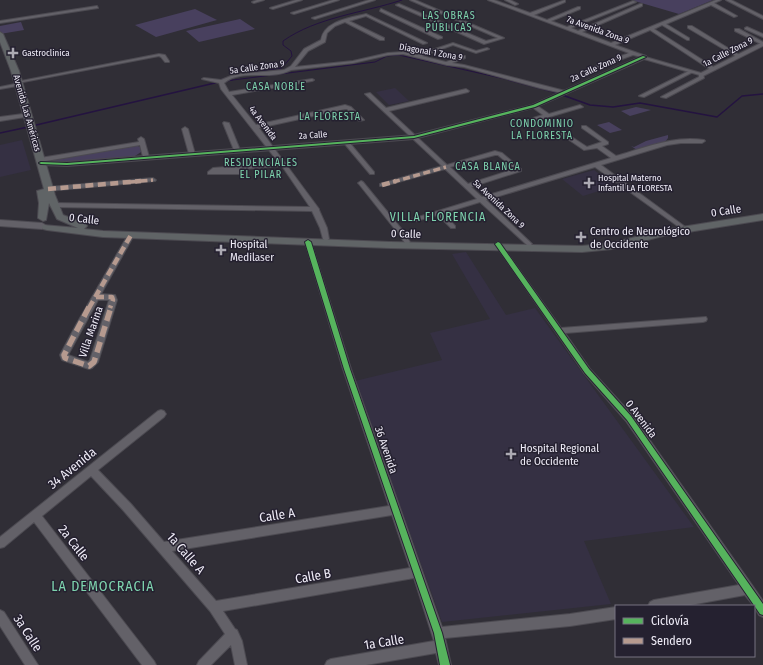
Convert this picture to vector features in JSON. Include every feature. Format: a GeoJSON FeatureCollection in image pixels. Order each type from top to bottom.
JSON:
{"type":"FeatureCollection","features":[{"type":"Feature","properties":{"kind":"main road","name":"Avenida Las Américas"},"geometry":{"type":"LineString","coordinates":[[0,34],[53,205],[60,217]]}},
{"type":"Feature","properties":{"kind":"main road","name":"Avenida Las Américas"},"geometry":{"type":"LineString","coordinates":[[0,44],[16,84],[23,116],[29,126],[43,197],[43,222]]}},
{"type":"Feature","properties":{"kind":"main road","name":"0 Calle"},"geometry":{"type":"LineString","coordinates":[[43,222],[90,233],[131,235],[308,242],[499,245],[599,244],[681,226],[763,213]]}},
{"type":"Feature","properties":{"kind":"main road"},"geometry":{"type":"LineString","coordinates":[[0,223],[59,222],[60,217]]}},
{"type":"Feature","properties":{"kind":"main road","name":"0 Calle"},"geometry":{"type":"LineString","coordinates":[[60,217],[74,224],[105,230],[569,249],[602,247],[663,233],[763,217]]}},
{"type":"Feature","properties":{"kind":"street"},"geometry":{"type":"LineString","coordinates":[[254,2],[262,0]]}},
{"type":"Feature","properties":{"kind":"street"},"geometry":{"type":"LineString","coordinates":[[272,8],[300,0]]}},
{"type":"Feature","properties":{"kind":"street"},"geometry":{"type":"LineString","coordinates":[[315,0],[329,2]]}},
{"type":"Feature","properties":{"kind":"street"},"geometry":{"type":"LineString","coordinates":[[321,0],[350,7]]}},
{"type":"Feature","properties":{"kind":"street"},"geometry":{"type":"LineString","coordinates":[[293,13],[338,0]]}},
{"type":"Feature","properties":{"kind":"street"},"geometry":{"type":"LineString","coordinates":[[314,18],[373,0]]}},
{"type":"Feature","properties":{"kind":"street"},"geometry":{"type":"LineString","coordinates":[[398,5],[443,26],[486,43],[502,38],[413,0]]}},
{"type":"Feature","properties":{"kind":"street","name":"7a Avenida Zona 9"},"geometry":{"type":"LineString","coordinates":[[490,0],[579,32],[610,45],[701,75]]}},
{"type":"Feature","properties":{"kind":"street"},"geometry":{"type":"LineString","coordinates":[[498,3],[507,0],[516,4]]}},
{"type":"Feature","properties":{"kind":"street"},"geometry":{"type":"LineString","coordinates":[[610,45],[616,44],[719,0]]}},
{"type":"Feature","properties":{"kind":"street"},"geometry":{"type":"LineString","coordinates":[[728,0],[763,18]]}},
{"type":"Feature","properties":{"kind":"street"},"geometry":{"type":"LineString","coordinates":[[530,15],[562,1]]}},
{"type":"Feature","properties":{"kind":"street"},"geometry":{"type":"LineString","coordinates":[[568,28],[634,2]]}},
{"type":"Feature","properties":{"kind":"street"},"geometry":{"type":"LineString","coordinates":[[711,3],[735,16]]}},
{"type":"Feature","properties":{"kind":"street"},"geometry":{"type":"LineString","coordinates":[[579,32],[641,5]]}},
{"type":"Feature","properties":{"kind":"street"},"geometry":{"type":"LineString","coordinates":[[0,22],[97,6]]}},
{"type":"Feature","properties":{"kind":"street"},"geometry":{"type":"LineString","coordinates":[[548,21],[579,8]]}},
{"type":"Feature","properties":{"kind":"street"},"geometry":{"type":"LineString","coordinates":[[381,10],[440,38]]}},
{"type":"Feature","properties":{"kind":"street"},"geometry":{"type":"LineString","coordinates":[[561,26],[593,13]]}},
{"type":"Feature","properties":{"kind":"street","name":"5a Calle Zona 9"},"geometry":{"type":"LineString","coordinates":[[222,82],[246,75],[273,74],[291,69],[305,52],[323,41],[327,30],[346,21],[366,15],[426,43]]}},
{"type":"Feature","properties":{"kind":"street"},"geometry":{"type":"LineString","coordinates":[[443,26],[459,20]]}},
{"type":"Feature","properties":{"kind":"street"},"geometry":{"type":"LineString","coordinates":[[346,21],[382,39]]}},
{"type":"Feature","properties":{"kind":"street"},"geometry":{"type":"LineString","coordinates":[[663,24],[687,39]]}},
{"type":"Feature","properties":{"kind":"street"},"geometry":{"type":"LineString","coordinates":[[690,27],[739,56]]}},
{"type":"Feature","properties":{"kind":"street"},"geometry":{"type":"LineString","coordinates":[[651,28],[712,69]]}},
{"type":"Feature","properties":{"kind":"street"},"geometry":{"type":"LineString","coordinates":[[747,28],[763,36]]}},
{"type":"Feature","properties":{"kind":"street"},"geometry":{"type":"LineString","coordinates":[[738,30],[763,44]]}},
{"type":"Feature","properties":{"kind":"street"},"geometry":{"type":"LineString","coordinates":[[419,56],[454,44],[476,52],[487,49]]}},
{"type":"Feature","properties":{"kind":"street","name":"1a Calle Zona 9"},"geometry":{"type":"LineString","coordinates":[[701,75],[763,44]]}},
{"type":"Feature","properties":{"kind":"street","name":"Diagonal 1 Zona 9"},"geometry":{"type":"LineString","coordinates":[[291,69],[350,62],[388,54],[405,53],[447,64],[464,66],[566,92]]}},
{"type":"Feature","properties":{"kind":"street"},"geometry":{"type":"LineString","coordinates":[[595,68],[633,53]]}},
{"type":"Feature","properties":{"kind":"street"},"geometry":{"type":"LineString","coordinates":[[0,88],[159,55],[163,55],[167,61]]}},
{"type":"Feature","properties":{"kind":"street"},"geometry":{"type":"LineString","coordinates":[[447,64],[463,56]]}},
{"type":"Feature","properties":{"kind":"street","name":"2a Calle Zona 9"},"geometry":{"type":"LineString","coordinates":[[555,97],[644,56]]}},
{"type":"Feature","properties":{"kind":"street"},"geometry":{"type":"LineString","coordinates":[[464,66],[473,62]]}},
{"type":"Feature","properties":{"kind":"street"},"geometry":{"type":"LineString","coordinates":[[642,96],[691,72]]}},
{"type":"Feature","properties":{"kind":"street"},"geometry":{"type":"LineString","coordinates":[[664,97],[699,79],[702,77],[701,75]]}},
{"type":"Feature","properties":{"kind":"street"},"geometry":{"type":"LineString","coordinates":[[204,79],[222,82]]}},
{"type":"Feature","properties":{"kind":"street"},"geometry":{"type":"LineString","coordinates":[[228,94],[312,80]]}},
{"type":"Feature","properties":{"kind":"street","name":"4a Avenida"},"geometry":{"type":"LineString","coordinates":[[222,82],[222,86],[256,127],[316,208],[326,239]]}},
{"type":"Feature","properties":{"kind":"street"},"geometry":{"type":"LineString","coordinates":[[385,110],[466,91]]}},
{"type":"Feature","properties":{"kind":"street","name":"5a Avenida Zona 9"},"geometry":{"type":"LineString","coordinates":[[368,94],[529,244]]}},
{"type":"Feature","properties":{"kind":"street","name":"2a Calle"},"geometry":{"type":"LineString","coordinates":[[44,174],[52,168],[67,164],[414,137],[534,106],[555,97]]}},
{"type":"Feature","properties":{"kind":"street"},"geometry":{"type":"LineString","coordinates":[[534,106],[548,116]]}},
{"type":"Feature","properties":{"kind":"street"},"geometry":{"type":"LineString","coordinates":[[256,127],[345,107],[349,108],[361,120]]}},
{"type":"Feature","properties":{"kind":"street"},"geometry":{"type":"LineString","coordinates":[[532,120],[580,107]]}},
{"type":"Feature","properties":{"kind":"street"},"geometry":{"type":"LineString","coordinates":[[0,119],[23,116]]}},
{"type":"Feature","properties":{"kind":"street"},"geometry":{"type":"LineString","coordinates":[[226,123],[237,150]]}},
{"type":"Feature","properties":{"kind":"street"},"geometry":{"type":"LineString","coordinates":[[562,133],[586,149],[605,144],[606,142],[584,127]]}},
{"type":"Feature","properties":{"kind":"street"},"geometry":{"type":"LineString","coordinates":[[184,129],[192,154]]}},
{"type":"Feature","properties":{"kind":"street"},"geometry":{"type":"LineString","coordinates":[[40,161],[142,141],[146,157]]}},
{"type":"Feature","properties":{"kind":"street"},"geometry":{"type":"LineString","coordinates":[[414,220],[670,142],[702,141]]}},
{"type":"Feature","properties":{"kind":"street"},"geometry":{"type":"LineString","coordinates":[[346,142],[372,173]]}},
{"type":"Feature","properties":{"kind":"street"},"geometry":{"type":"LineString","coordinates":[[598,146],[616,159]]}},
{"type":"Feature","properties":{"kind":"street"},"geometry":{"type":"LineString","coordinates":[[382,185],[497,154],[519,170],[467,186]]}},
{"type":"Feature","properties":{"kind":"street","name":"2a Calle"},"geometry":{"type":"LineString","coordinates":[[40,161],[67,164]]}},
{"type":"Feature","properties":{"kind":"street"},"geometry":{"type":"LineString","coordinates":[[242,168],[283,164]]}},
{"type":"Feature","properties":{"kind":"street"},"geometry":{"type":"LineString","coordinates":[[597,165],[681,226]]}},
{"type":"Feature","properties":{"kind":"street"},"geometry":{"type":"LineString","coordinates":[[48,188],[154,180]]}},
{"type":"Feature","properties":{"kind":"street"},"geometry":{"type":"LineString","coordinates":[[362,184],[401,232],[406,242]]}},
{"type":"Feature","properties":{"kind":"street"},"geometry":{"type":"LineString","coordinates":[[53,205],[316,208]]}},
{"type":"Feature","properties":{"kind":"street"},"geometry":{"type":"LineString","coordinates":[[439,212],[453,227]]}},
{"type":"Feature","properties":{"kind":"street","name":"Villa Marina"},"geometry":{"type":"LineString","coordinates":[[96,297],[112,297],[113,300],[94,362],[88,366],[65,358],[64,355],[96,297],[131,235]]}},
{"type":"Feature","properties":{"kind":"street","name":"36 Avenida"},"geometry":{"type":"LineString","coordinates":[[308,242],[346,368],[438,633],[445,665]]}},
{"type":"Feature","properties":{"kind":"street","name":"0 Avenida"},"geometry":{"type":"LineString","coordinates":[[499,245],[587,371],[629,418],[763,611]]}},
{"type":"Feature","properties":{"kind":"street"},"geometry":{"type":"LineString","coordinates":[[558,331],[703,319]]}},
{"type":"Feature","properties":{"kind":"street","name":"34 Avenida"},"geometry":{"type":"LineString","coordinates":[[0,543],[161,414]]}},
{"type":"Feature","properties":{"kind":"street","name":"1a Calle A"},"geometry":{"type":"LineString","coordinates":[[91,470],[115,493],[214,607],[233,634],[239,648],[241,665]]}},
{"type":"Feature","properties":{"kind":"street","name":"Calle A"},"geometry":{"type":"LineString","coordinates":[[163,547],[396,510]]}},
{"type":"Feature","properties":{"kind":"street","name":"2a Calle"},"geometry":{"type":"LineString","coordinates":[[35,515],[150,665]]}},
{"type":"Feature","properties":{"kind":"street","name":"Calle B"},"geometry":{"type":"LineString","coordinates":[[214,607],[417,572]]}},
{"type":"Feature","properties":{"kind":"street"},"geometry":{"type":"LineString","coordinates":[[660,605],[748,589]]}},
{"type":"Feature","properties":{"kind":"street"},"geometry":{"type":"LineString","coordinates":[[438,633],[570,620],[615,613]]}},
{"type":"Feature","properties":{"kind":"street","name":"3a Calle"},"geometry":{"type":"LineString","coordinates":[[0,616],[32,665]]}},
{"type":"Feature","properties":{"kind":"street"},"geometry":{"type":"LineString","coordinates":[[203,665],[233,634]]}},
{"type":"Feature","properties":{"kind":"street","name":"1a Calle"},"geometry":{"type":"LineString","coordinates":[[331,665],[441,646]]}},
{"type":"Feature","properties":{"kind":"shaded area"},"geometry":{"type":"Polygon","coordinates":[[[631,0],[713,0],[679,14],[631,0]]]}},
{"type":"Feature","properties":{"kind":"shaded area"},"geometry":{"type":"Polygon","coordinates":[[[195,9],[217,20],[156,37],[135,25],[195,9]]]}},
{"type":"Feature","properties":{"kind":"shaded area"},"geometry":{"type":"Polygon","coordinates":[[[240,19],[255,29],[199,42],[186,31],[240,19]]]}},
{"type":"Feature","properties":{"kind":"shaded area"},"geometry":{"type":"Polygon","coordinates":[[[21,22],[24,30],[0,34],[0,26],[21,22]]]}},
{"type":"Feature","properties":{"kind":"shaded area"},"geometry":{"type":"Polygon","coordinates":[[[395,88],[409,101],[389,105],[376,92],[395,88]]]}},
{"type":"Feature","properties":{"kind":"shaded area"},"geometry":{"type":"Polygon","coordinates":[[[636,107],[651,110],[630,116],[621,111],[636,107]]]}},
{"type":"Feature","properties":{"kind":"shaded area"},"geometry":{"type":"Polygon","coordinates":[[[609,122],[622,130],[610,133],[597,125],[609,122]]]}},
{"type":"Feature","properties":{"kind":"shaded area"},"geometry":{"type":"Polygon","coordinates":[[[668,135],[665,142],[637,150],[631,146],[634,147],[646,141],[668,135]]]}},
{"type":"Feature","properties":{"kind":"shaded area"},"geometry":{"type":"Polygon","coordinates":[[[22,140],[31,170],[0,177],[0,145],[22,140]]]}},
{"type":"Feature","properties":{"kind":"shaded area"},"geometry":{"type":"Polygon","coordinates":[[[136,145],[140,147],[141,152],[135,156],[53,163],[45,161],[136,145]]]}},
{"type":"Feature","properties":{"kind":"shaded area","name":"Hospital Materno Infantil LA FLORESTA"},"geometry":{"type":"Polygon","coordinates":[[[594,170],[615,186],[583,196],[562,179],[594,170]]]}},
{"type":"Feature","properties":{"kind":"shaded area","name":"Hospital Regional de Occidente"},"geometry":{"type":"Polygon","coordinates":[[[466,252],[506,315],[535,308],[694,527],[584,541],[611,604],[442,622],[355,381],[442,360],[430,333],[490,319],[452,254],[466,252]]]}},
{"type":"Feature","properties":{"kind":"waterway"},"geometry":{"type":"LineString","coordinates":[[239,74],[282,68],[292,56],[291,51],[283,45],[283,41],[310,26],[402,0]]}},
{"type":"Feature","properties":{"kind":"waterway"},"geometry":{"type":"LineString","coordinates":[[232,80],[225,81],[375,62],[387,56],[399,55],[514,81]]}},
{"type":"Feature","properties":{"kind":"waterway"},"geometry":{"type":"LineString","coordinates":[[219,80],[216,81],[233,76]]}},
{"type":"Feature","properties":{"kind":"waterway"},"geometry":{"type":"LineString","coordinates":[[509,80],[554,92],[590,105],[613,107],[640,103],[717,117],[742,96],[763,94]]}},
{"type":"Feature","properties":{"kind":"waterway"},"geometry":{"type":"LineString","coordinates":[[32,126],[219,82]]}},
{"type":"Feature","properties":{"kind":"waterway"},"geometry":{"type":"LineString","coordinates":[[0,133],[28,127]]}},
{"type":"Feature","properties":{"kind":"marked path"},"geometry":{"type":"LineString","coordinates":[[382,185],[446,167]]}},
{"type":"Feature","properties":{"kind":"marked path"},"geometry":{"type":"LineString","coordinates":[[48,189],[153,180]]}},
{"type":"Feature","properties":{"kind":"marked path"},"geometry":{"type":"LineString","coordinates":[[96,297],[112,297],[113,300],[94,362],[89,366],[65,358],[64,355],[80,325],[131,235]]}},
{"type":"Feature","properties":{"kind":"cycle path"},"geometry":{"type":"LineString","coordinates":[[41,163],[67,164],[414,137],[534,106],[644,57]]}},
{"type":"Feature","properties":{"kind":"cycle path"},"geometry":{"type":"LineString","coordinates":[[308,242],[347,369],[438,633],[445,665]]}},
{"type":"Feature","properties":{"kind":"cycle path"},"geometry":{"type":"LineString","coordinates":[[498,244],[587,371],[629,418],[763,611]]}},
{"type":"Feature","properties":{"kind":"place","name":"Gastroclinica"},"geometry":{"type":"Point","coordinates":[13,53]}},
{"type":"Feature","properties":{"kind":"place","name":"Hospital Materno Infantil LA FLORESTA"},"geometry":{"type":"Point","coordinates":[589,183]}},
{"type":"Feature","properties":{"kind":"place","name":"Centro de Neurológico de Occidente"},"geometry":{"type":"Point","coordinates":[581,237]}},
{"type":"Feature","properties":{"kind":"place","name":"Hospital Medilaser"},"geometry":{"type":"Point","coordinates":[221,250]}},
{"type":"Feature","properties":{"kind":"place","name":"Hospital Regional de Occidente"},"geometry":{"type":"Point","coordinates":[511,454]}},
{"type":"Feature","properties":{"kind":"district","name":"LAS OBRAS PÚBLICAS"},"geometry":{"type":"Point","coordinates":[449,22]}},
{"type":"Feature","properties":{"kind":"district","name":"CASA NOBLE"},"geometry":{"type":"Point","coordinates":[276,87]}},
{"type":"Feature","properties":{"kind":"district","name":"LA FLORESTA"},"geometry":{"type":"Point","coordinates":[330,117]}},
{"type":"Feature","properties":{"kind":"district","name":"CONDOMINIO LA FLORESTA"},"geometry":{"type":"Point","coordinates":[542,130]}},
{"type":"Feature","properties":{"kind":"district","name":"CASA BLANCA"},"geometry":{"type":"Point","coordinates":[488,167]}},
{"type":"Feature","properties":{"kind":"district","name":"RESIDENCIALES EL PILAR"},"geometry":{"type":"Point","coordinates":[261,168]}},
{"type":"Feature","properties":{"kind":"district","name":"VILLA FLORENCIA"},"geometry":{"type":"Point","coordinates":[438,217]}},
{"type":"Feature","properties":{"kind":"district","name":"LA DEMOCRACIA"},"geometry":{"type":"Point","coordinates":[103,586]}}]}
